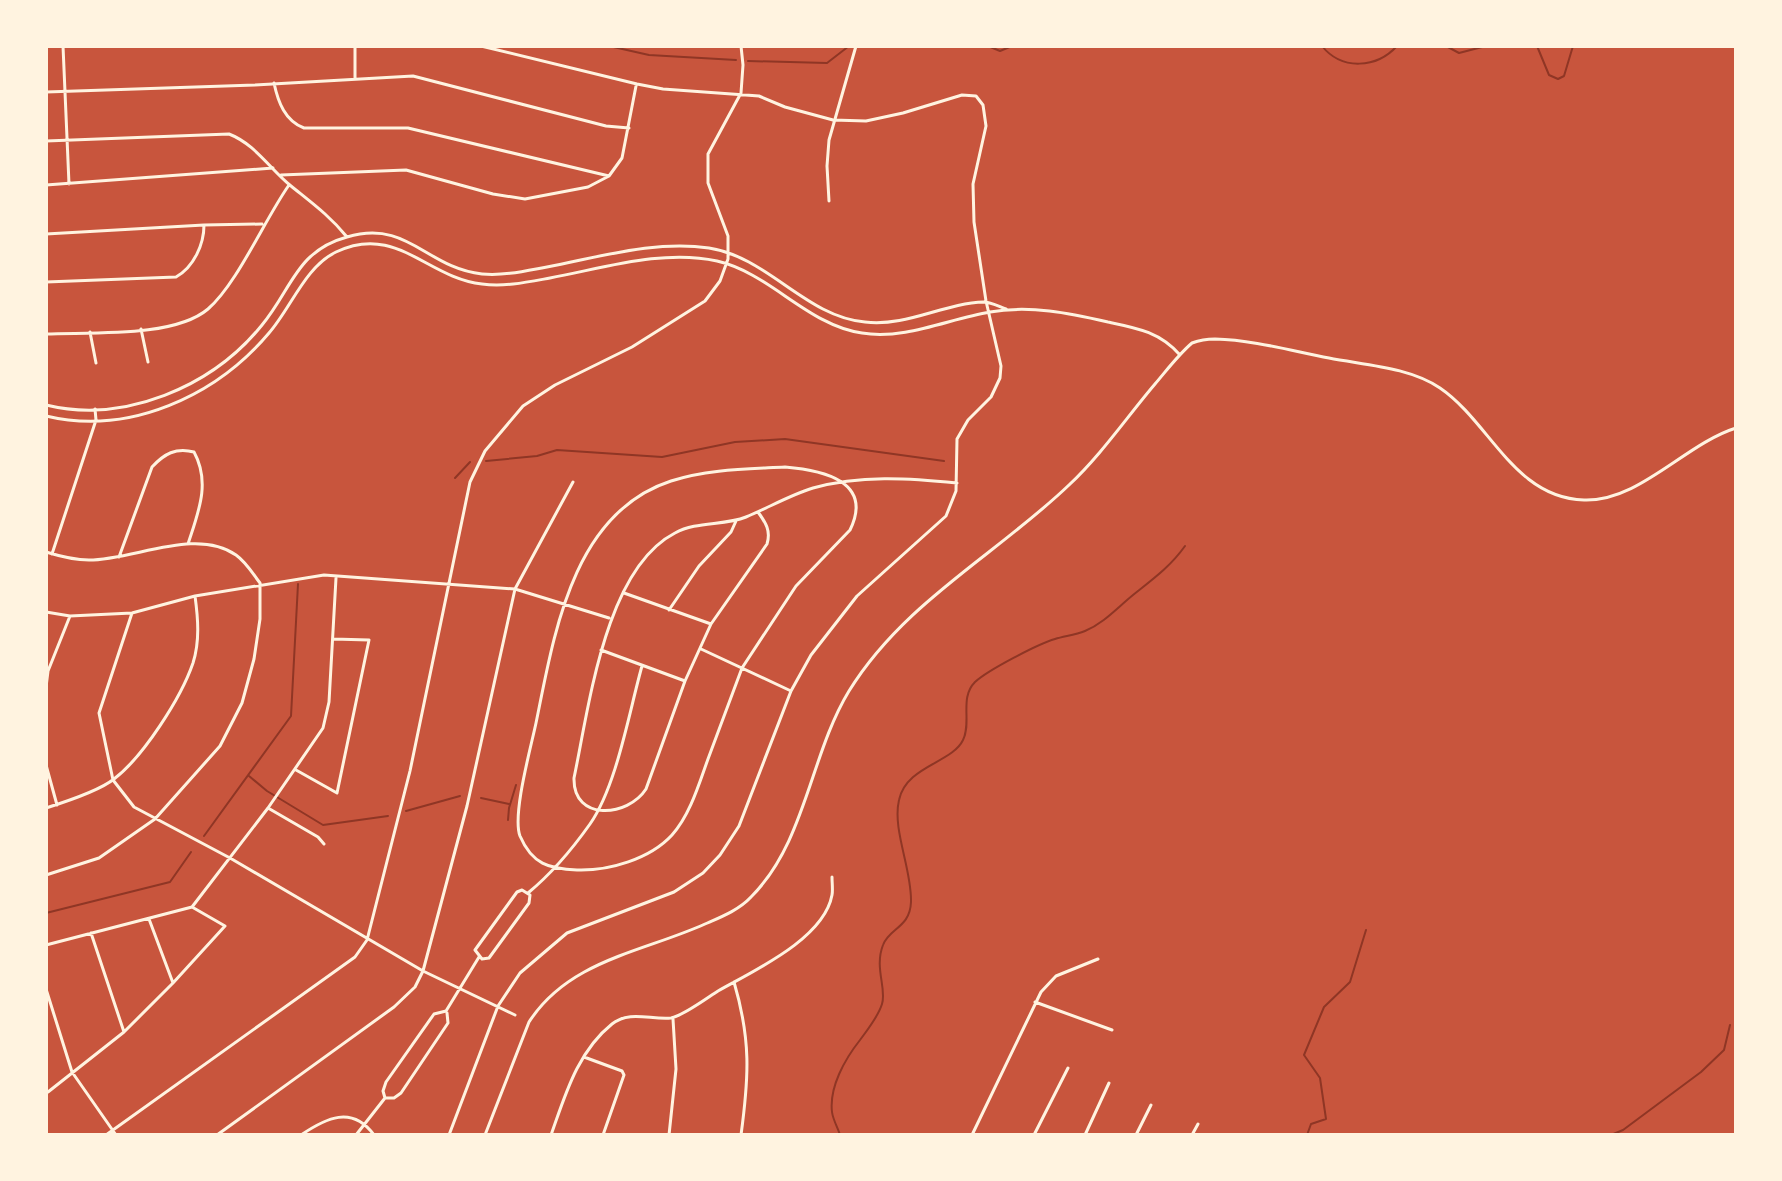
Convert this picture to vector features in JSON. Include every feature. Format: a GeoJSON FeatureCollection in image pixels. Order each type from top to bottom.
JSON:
{"type":"FeatureCollection","features":[{"type":"Feature","properties":{"kind":"street"},"geometry":{"type":"LineString","coordinates":[[63,46],[69,184]]}},
{"type":"Feature","properties":{"kind":"street"},"geometry":{"type":"LineString","coordinates":[[355,46],[355,78]]}},
{"type":"Feature","properties":{"kind":"street"},"geometry":{"type":"LineString","coordinates":[[449,1135],[498,1006],[520,973],[567,933],[674,892],[703,873],[720,855],[739,826],[791,691],[811,655],[843,612],[946,516],[957,483],[955,453],[960,432],[991,397],[1000,378],[1000,355],[988,312],[972,203],[973,184],[986,126],[983,105],[976,96],[962,95],[866,121],[833,120],[785,107],[759,96],[663,89],[481,46]]}},
{"type":"Feature","properties":{"kind":"street"},"geometry":{"type":"LineString","coordinates":[[106,1135],[115,1133],[355,957],[367,940],[410,771],[470,482],[498,432],[531,399],[632,347],[705,301],[720,281],[728,253],[726,225],[708,183],[708,154],[741,93],[741,46]]}},
{"type":"Feature","properties":{"kind":"street"},"geometry":{"type":"LineString","coordinates":[[829,201],[827,166],[833,120],[856,46]]}},
{"type":"Feature","properties":{"kind":"street"},"geometry":{"type":"LineString","coordinates":[[46,92],[413,76],[606,126],[629,128]]}},
{"type":"Feature","properties":{"kind":"street"},"geometry":{"type":"LineString","coordinates":[[274,83],[277,98],[298,126],[408,128],[609,176]]}},
{"type":"Feature","properties":{"kind":"street"},"geometry":{"type":"LineString","coordinates":[[281,175],[406,170],[493,194],[525,199],[588,187],[609,176],[622,158],[637,84]]}},
{"type":"Feature","properties":{"kind":"street"},"geometry":{"type":"LineString","coordinates":[[46,141],[229,134],[239,138],[289,185],[314,202],[347,237]]}},
{"type":"Feature","properties":{"kind":"street"},"geometry":{"type":"LineString","coordinates":[[46,185],[273,168]]}},
{"type":"Feature","properties":{"kind":"street"},"geometry":{"type":"LineString","coordinates":[[46,334],[180,325],[210,307],[224,290],[289,185]]}},
{"type":"Feature","properties":{"kind":"street"},"geometry":{"type":"LineString","coordinates":[[46,234],[263,224]]}},
{"type":"Feature","properties":{"kind":"street"},"geometry":{"type":"LineString","coordinates":[[46,282],[176,277],[200,248],[204,225]]}},
{"type":"Feature","properties":{"kind":"street"},"geometry":{"type":"LineString","coordinates":[[46,405],[95,409],[147,402],[185,386],[238,350],[262,325],[308,257],[331,241],[379,232],[397,236],[454,268],[494,275],[668,245],[713,249],[759,266],[810,301],[850,320],[883,324],[986,301],[1007,309]]}},
{"type":"Feature","properties":{"kind":"street"},"geometry":{"type":"LineString","coordinates":[[46,416],[96,420],[153,411],[209,387],[236,368],[270,332],[323,260],[356,245],[375,243],[396,247],[439,271],[483,285],[525,283],[664,257],[687,257],[726,264],[810,313],[849,331],[879,335],[1007,309],[1049,310],[1141,329],[1169,342],[1180,355]]}},
{"type":"Feature","properties":{"kind":"street"},"geometry":{"type":"LineString","coordinates":[[141,329],[148,362]]}},
{"type":"Feature","properties":{"kind":"street"},"geometry":{"type":"LineString","coordinates":[[90,332],[96,363]]}},
{"type":"Feature","properties":{"kind":"street"},"geometry":{"type":"LineString","coordinates":[[485,1135],[529,1022],[538,1007],[587,969],[608,959],[673,939],[749,900],[771,875],[784,852],[837,715],[872,658],[924,603],[1072,483],[1180,355],[1198,341],[1236,340],[1429,381],[1450,396],[1523,476],[1560,496],[1586,500],[1610,496],[1640,484],[1699,444],[1736,428]]}},
{"type":"Feature","properties":{"kind":"street"},"geometry":{"type":"LineString","coordinates":[[52,554],[96,420],[95,409]]}},
{"type":"Feature","properties":{"kind":"street"},"geometry":{"type":"LineString","coordinates":[[119,558],[152,467],[161,457],[185,449],[194,452],[203,478],[203,496],[188,544]]}},
{"type":"Feature","properties":{"kind":"street"},"geometry":{"type":"LineString","coordinates":[[785,467],[810,469],[851,489],[858,507],[850,530],[796,586],[742,668],[696,792],[673,834],[656,849],[607,868],[552,869],[531,853],[519,833],[517,821],[563,603],[602,529],[632,501],[654,488],[688,476],[785,467]]}},
{"type":"Feature","properties":{"kind":"street"},"geometry":{"type":"LineString","coordinates":[[758,512],[767,525],[770,536],[767,544],[711,624],[685,681],[643,794],[620,807],[596,810],[586,807],[579,801],[573,783],[601,650],[610,619],[636,571],[655,546],[676,532],[702,524],[736,521],[810,489],[842,482],[889,479],[957,483]]}},
{"type":"Feature","properties":{"kind":"street"},"geometry":{"type":"LineString","coordinates":[[217,1135],[394,1007],[415,987],[423,971],[467,806],[515,589],[573,482]]}},
{"type":"Feature","properties":{"kind":"street"},"geometry":{"type":"LineString","coordinates":[[669,610],[699,566],[731,532],[736,521]]}},
{"type":"Feature","properties":{"kind":"street"},"geometry":{"type":"LineString","coordinates":[[46,552],[87,561],[188,544],[206,544],[236,555],[260,583],[260,619],[254,659],[242,703],[220,746],[155,819],[99,858],[46,875]]}},
{"type":"Feature","properties":{"kind":"street"},"geometry":{"type":"LineString","coordinates":[[46,945],[192,907],[296,770],[323,728],[329,702],[336,576]]}},
{"type":"Feature","properties":{"kind":"street"},"geometry":{"type":"LineString","coordinates":[[46,612],[70,616],[132,613],[260,583],[336,576],[515,589],[610,619]]}},
{"type":"Feature","properties":{"kind":"street"},"geometry":{"type":"LineString","coordinates":[[624,593],[711,624]]}},
{"type":"Feature","properties":{"kind":"street"},"geometry":{"type":"LineString","coordinates":[[46,808],[113,780],[150,741],[193,662],[199,626],[195,596]]}},
{"type":"Feature","properties":{"kind":"street"},"geometry":{"type":"LineString","coordinates":[[132,613],[99,713],[113,780],[134,807],[230,858],[423,971],[515,1015]]}},
{"type":"Feature","properties":{"kind":"street"},"geometry":{"type":"LineString","coordinates":[[46,687],[48,671],[70,616]]}},
{"type":"Feature","properties":{"kind":"street"},"geometry":{"type":"LineString","coordinates":[[296,770],[337,793],[369,640],[333,639]]}},
{"type":"Feature","properties":{"kind":"street"},"geometry":{"type":"LineString","coordinates":[[701,649],[791,691]]}},
{"type":"Feature","properties":{"kind":"street"},"geometry":{"type":"LineString","coordinates":[[601,650],[685,681]]}},
{"type":"Feature","properties":{"kind":"street"},"geometry":{"type":"LineString","coordinates":[[528,893],[591,822],[615,766],[642,666]]}},
{"type":"Feature","properties":{"kind":"street"},"geometry":{"type":"LineString","coordinates":[[46,765],[57,805]]}},
{"type":"Feature","properties":{"kind":"street"},"geometry":{"type":"LineString","coordinates":[[268,808],[318,837],[324,844]]}},
{"type":"Feature","properties":{"kind":"street"},"geometry":{"type":"LineString","coordinates":[[551,1135],[574,1072],[613,1023],[632,1015],[673,1018],[778,958],[811,931],[822,917],[832,897],[832,877]]}},
{"type":"Feature","properties":{"kind":"street"},"geometry":{"type":"LineString","coordinates":[[524,890],[528,893],[529,903],[489,958],[484,960],[479,957],[475,950],[517,892],[524,890]]}},
{"type":"Feature","properties":{"kind":"street"},"geometry":{"type":"LineString","coordinates":[[48,1092],[124,1032],[225,926],[192,907]]}},
{"type":"Feature","properties":{"kind":"street"},"geometry":{"type":"LineString","coordinates":[[149,919],[173,983]]}},
{"type":"Feature","properties":{"kind":"street"},"geometry":{"type":"LineString","coordinates":[[91,933],[124,1032]]}},
{"type":"Feature","properties":{"kind":"street"},"geometry":{"type":"LineString","coordinates":[[356,1135],[385,1098],[384,1086],[394,1071],[434,1014],[446,1011],[479,957]]}},
{"type":"Feature","properties":{"kind":"street"},"geometry":{"type":"LineString","coordinates":[[973,1135],[1035,1002],[1048,982],[1098,959]]}},
{"type":"Feature","properties":{"kind":"street"},"geometry":{"type":"LineString","coordinates":[[734,982],[747,1036],[748,1089],[741,1135]]}},
{"type":"Feature","properties":{"kind":"street"},"geometry":{"type":"LineString","coordinates":[[46,989],[72,1072],[115,1133]]}},
{"type":"Feature","properties":{"kind":"street"},"geometry":{"type":"LineString","coordinates":[[1035,1002],[1112,1030]]}},
{"type":"Feature","properties":{"kind":"street"},"geometry":{"type":"LineString","coordinates":[[46,1009],[53,1008]]}},
{"type":"Feature","properties":{"kind":"street"},"geometry":{"type":"LineString","coordinates":[[385,1098],[394,1098],[401,1093],[448,1023],[446,1011]]}},
{"type":"Feature","properties":{"kind":"street"},"geometry":{"type":"LineString","coordinates":[[669,1135],[676,1069],[673,1018]]}},
{"type":"Feature","properties":{"kind":"street"},"geometry":{"type":"LineString","coordinates":[[584,1057],[622,1071],[624,1075],[603,1135]]}},
{"type":"Feature","properties":{"kind":"street"},"geometry":{"type":"LineString","coordinates":[[1034,1135],[1068,1068]]}},
{"type":"Feature","properties":{"kind":"street"},"geometry":{"type":"LineString","coordinates":[[1085,1135],[1109,1083]]}},
{"type":"Feature","properties":{"kind":"street"},"geometry":{"type":"LineString","coordinates":[[1136,1135],[1151,1105]]}},
{"type":"Feature","properties":{"kind":"street"},"geometry":{"type":"LineString","coordinates":[[301,1135],[327,1119],[348,1117],[364,1124],[374,1135]]}},
{"type":"Feature","properties":{"kind":"street"},"geometry":{"type":"LineString","coordinates":[[1192,1135],[1198,1124]]}},
{"type":"Feature","properties":{"kind":"waterway"},"geometry":{"type":"LineString","coordinates":[[609,46],[649,55],[736,60]]}},
{"type":"Feature","properties":{"kind":"waterway"},"geometry":{"type":"LineString","coordinates":[[748,61],[827,63],[849,46]]}},
{"type":"Feature","properties":{"kind":"waterway"},"geometry":{"type":"LineString","coordinates":[[988,46],[1000,51],[1012,46]]}},
{"type":"Feature","properties":{"kind":"waterway"},"geometry":{"type":"LineString","coordinates":[[1322,46],[1339,60],[1360,64],[1380,59],[1397,46]]}},
{"type":"Feature","properties":{"kind":"waterway"},"geometry":{"type":"LineString","coordinates":[[1446,46],[1459,53],[1486,46]]}},
{"type":"Feature","properties":{"kind":"waterway"},"geometry":{"type":"LineString","coordinates":[[1537,46],[1549,75],[1558,79],[1564,76],[1573,46]]}},
{"type":"Feature","properties":{"kind":"waterway"},"geometry":{"type":"LineString","coordinates":[[486,461],[537,456],[557,450],[662,457],[735,442],[785,439],[944,461]]}},
{"type":"Feature","properties":{"kind":"waterway"},"geometry":{"type":"LineString","coordinates":[[455,478],[470,462]]}},
{"type":"Feature","properties":{"kind":"waterway"},"geometry":{"type":"LineString","coordinates":[[840,1135],[832,1112],[836,1083],[849,1056],[880,1009],[883,998],[880,962],[883,945],[910,911],[910,889],[898,824],[899,800],[903,789],[919,772],[949,754],[963,740],[968,695],[975,682],[1037,646],[1098,624],[1161,572],[1185,546]]}},
{"type":"Feature","properties":{"kind":"waterway"},"geometry":{"type":"LineString","coordinates":[[204,836],[291,716],[298,584]]}},
{"type":"Feature","properties":{"kind":"waterway"},"geometry":{"type":"LineString","coordinates":[[249,776],[267,791],[323,825],[388,816]]}},
{"type":"Feature","properties":{"kind":"waterway"},"geometry":{"type":"LineString","coordinates":[[508,820],[516,785]]}},
{"type":"Feature","properties":{"kind":"waterway"},"geometry":{"type":"LineString","coordinates":[[406,811],[460,796]]}},
{"type":"Feature","properties":{"kind":"waterway"},"geometry":{"type":"LineString","coordinates":[[481,798],[509,804]]}},
{"type":"Feature","properties":{"kind":"waterway"},"geometry":{"type":"LineString","coordinates":[[46,913],[170,882],[191,852]]}},
{"type":"Feature","properties":{"kind":"waterway"},"geometry":{"type":"LineString","coordinates":[[1307,1135],[1311,1124],[1326,1119],[1320,1078],[1304,1055],[1324,1007],[1350,982],[1366,930]]}},
{"type":"Feature","properties":{"kind":"waterway"},"geometry":{"type":"LineString","coordinates":[[1611,1135],[1623,1130],[1701,1072],[1724,1050],[1730,1025]]}}]}
